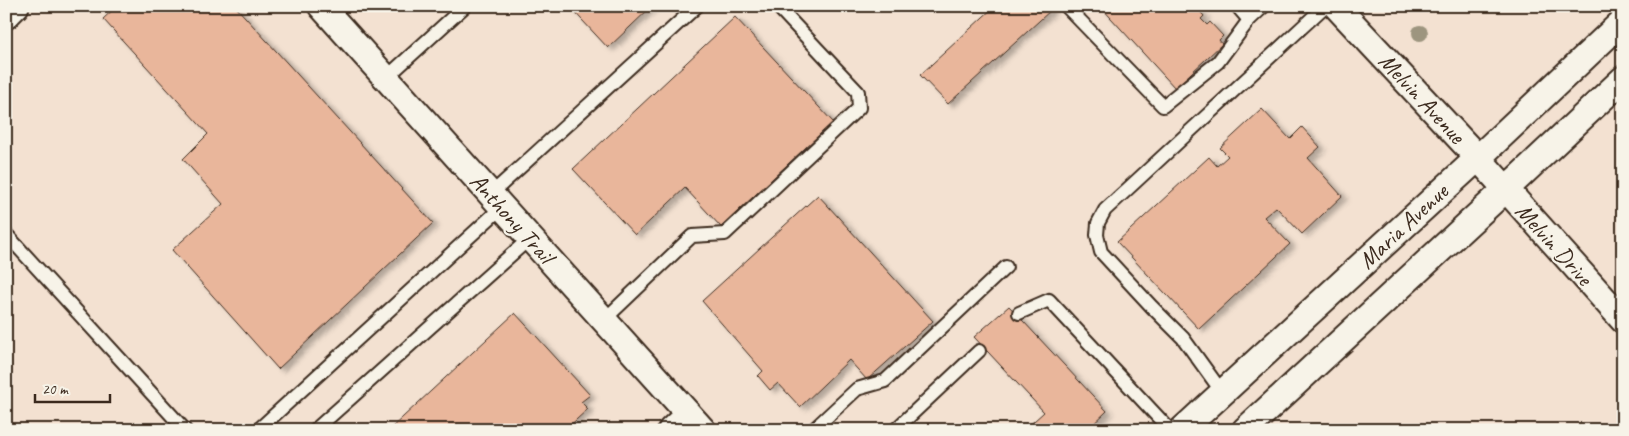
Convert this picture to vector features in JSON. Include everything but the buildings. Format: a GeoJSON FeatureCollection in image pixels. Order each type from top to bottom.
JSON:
{"type":"FeatureCollection","features":[{"type":"Feature","properties":{"kind":"street"},"geometry":{"type":"LineString","coordinates":[[6,16],[16,6]]}},
{"type":"Feature","properties":{"kind":"street","name":"Anthony Trail"},"geometry":{"type":"LineString","coordinates":[[321,6],[604,320],[688,424]]}},
{"type":"Feature","properties":{"kind":"street","name":"Melvin Avenue"},"geometry":{"type":"LineString","coordinates":[[1336,6],[1478,158],[1505,190]]}},
{"type":"Feature","properties":{"kind":"street","name":"Maria Avenue"},"geometry":{"type":"LineString","coordinates":[[1182,430],[1478,158],[1623,21]]}},
{"type":"Feature","properties":{"kind":"street","name":"Maria Avenue"},"geometry":{"type":"LineString","coordinates":[[1245,430],[1623,79]]}},
{"type":"Feature","properties":{"kind":"street","name":"Melvin Drive"},"geometry":{"type":"LineString","coordinates":[[1505,190],[1623,320]]}},
{"type":"Feature","properties":{"kind":"lane"},"geometry":{"type":"LineString","coordinates":[[386,78],[465,6]]}},
{"type":"Feature","properties":{"kind":"lane"},"geometry":{"type":"LineString","coordinates":[[258,430],[697,6]]}},
{"type":"Feature","properties":{"kind":"lane"},"geometry":{"type":"LineString","coordinates":[[604,320],[692,236],[725,234],[859,108],[858,92],[777,6]]}},
{"type":"Feature","properties":{"kind":"lane"},"geometry":{"type":"LineString","coordinates":[[1066,6],[1163,106],[1218,62],[1249,20],[1264,6]]}},
{"type":"Feature","properties":{"kind":"lane"},"geometry":{"type":"LineString","coordinates":[[1237,6],[1249,20]]}},
{"type":"Feature","properties":{"kind":"lane"},"geometry":{"type":"LineString","coordinates":[[1222,392],[1183,338],[1152,308],[1101,252],[1097,235],[1098,223],[1104,210],[1325,6]]}},
{"type":"Feature","properties":{"kind":"lane"},"geometry":{"type":"LineString","coordinates":[[6,234],[185,430]]}},
{"type":"Feature","properties":{"kind":"lane"},"geometry":{"type":"LineString","coordinates":[[316,430],[530,238]]}},
{"type":"Feature","properties":{"kind":"lane"},"geometry":{"type":"LineString","coordinates":[[813,430],[857,389],[885,382],[1006,267]]}},
{"type":"Feature","properties":{"kind":"lane"},"geometry":{"type":"LineString","coordinates":[[1019,313],[1049,300],[1170,430]]}},
{"type":"Feature","properties":{"kind":"lane"},"geometry":{"type":"LineString","coordinates":[[895,430],[979,351]]}}]}
